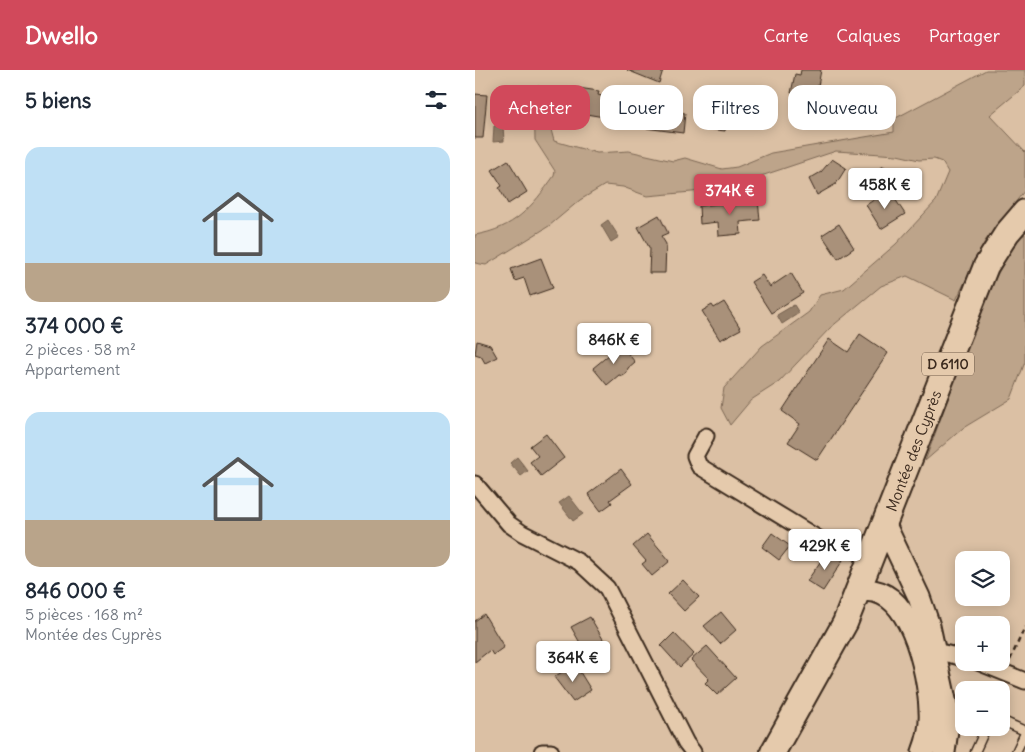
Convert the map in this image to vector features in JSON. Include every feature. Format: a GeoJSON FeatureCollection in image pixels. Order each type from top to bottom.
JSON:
{"type":"FeatureCollection","features":[{"type":"Feature","properties":{"kind":"main road","name":"Montée des Cyprès"},"geometry":{"type":"LineString","coordinates":[[773,752],[845,623],[986,266],[1007,232],[1025,212]]}},
{"type":"Feature","properties":{"kind":"street"},"geometry":{"type":"LineString","coordinates":[[706,436],[695,456],[699,466],[822,541],[849,547],[871,557]]}},
{"type":"Feature","properties":{"kind":"street"},"geometry":{"type":"LineString","coordinates":[[475,484],[509,524],[522,533],[579,562],[607,588],[686,743],[693,752]]}},
{"type":"Feature","properties":{"kind":"street"},"geometry":{"type":"LineString","coordinates":[[885,525],[919,597],[929,654],[949,723],[944,752]]}},
{"type":"Feature","properties":{"kind":"street"},"geometry":{"type":"LineString","coordinates":[[857,592],[869,589],[879,591],[893,602],[929,654],[930,713],[928,737],[923,752]]}},
{"type":"Feature","properties":{"kind":"street"},"geometry":{"type":"LineString","coordinates":[[929,654],[944,653],[955,656]]}},
{"type":"Feature","properties":{"kind":"street"},"geometry":{"type":"LineString","coordinates":[[1004,672],[1025,681]]}},
{"type":"Feature","properties":{"kind":"street"},"geometry":{"type":"LineString","coordinates":[[542,752],[551,752]]}},
{"type":"Feature","properties":{"kind":"lane"},"geometry":{"type":"LineString","coordinates":[[1010,724],[1025,732],[1017,752]]}},
{"type":"Feature","properties":{"kind":"lane"},"geometry":{"type":"LineString","coordinates":[[975,752],[982,736]]}},
{"type":"Feature","properties":{"kind":"path"},"geometry":{"type":"LineString","coordinates":[[1004,672],[1025,627]]}},
{"type":"Feature","properties":{"kind":"shaded area"},"geometry":{"type":"Polygon","coordinates":[[[986,70],[1025,70],[1025,86],[990,115],[1025,152],[1025,190],[985,241],[956,300],[907,276],[881,286],[830,328],[779,382],[751,400],[730,425],[721,408],[724,388],[762,346],[809,312],[820,295],[844,289],[896,244],[936,201],[948,172],[942,162],[934,159],[919,160],[897,155],[836,151],[755,178],[736,188],[647,196],[623,187],[605,185],[580,200],[549,226],[486,265],[475,263],[475,235],[489,232],[512,222],[538,198],[554,176],[555,171],[535,140],[535,130],[551,130],[554,141],[597,153],[629,151],[673,161],[685,158],[722,169],[737,167],[771,153],[894,132],[896,130],[896,118],[986,70]]]}},
{"type":"Feature","properties":{"kind":"shaded area"},"geometry":{"type":"Polygon","coordinates":[[[494,130],[503,130],[504,141],[493,142],[494,130]]]}},
{"type":"Feature","properties":{"kind":"shaded area"},"geometry":{"type":"Polygon","coordinates":[[[608,220],[619,237],[611,242],[601,225],[608,220]]]}},
{"type":"Feature","properties":{"kind":"shaded area"},"geometry":{"type":"Polygon","coordinates":[[[1025,234],[1025,362],[1011,399],[963,428],[925,461],[987,293],[1016,241],[1025,234]]]}},
{"type":"Feature","properties":{"kind":"shaded area"},"geometry":{"type":"Polygon","coordinates":[[[794,305],[799,313],[782,324],[777,315],[794,305]]]}},
{"type":"Feature","properties":{"kind":"shaded area"},"geometry":{"type":"Polygon","coordinates":[[[517,457],[528,471],[521,476],[510,463],[517,457]]]}},
{"type":"Feature","properties":{"kind":"shaded area"},"geometry":{"type":"Polygon","coordinates":[[[569,496],[583,514],[573,521],[559,503],[569,496]]]}},
{"type":"Feature","properties":{"kind":"building"},"geometry":{"type":"Polygon","coordinates":[[[627,70],[663,70],[659,83],[627,70]]]}},
{"type":"Feature","properties":{"kind":"building"},"geometry":{"type":"Polygon","coordinates":[[[801,70],[821,70],[818,85],[793,85],[795,74],[800,75],[801,70]]]}},
{"type":"Feature","properties":{"kind":"building"},"geometry":{"type":"Polygon","coordinates":[[[590,90],[599,91],[600,116],[590,115],[590,90]]]}},
{"type":"Feature","properties":{"kind":"building"},"geometry":{"type":"Polygon","coordinates":[[[475,94],[487,95],[483,138],[475,138],[475,94]]]}},
{"type":"Feature","properties":{"kind":"building"},"geometry":{"type":"Polygon","coordinates":[[[683,113],[685,113],[683,133],[660,130],[683,130],[683,113]]]}},
{"type":"Feature","properties":{"kind":"building"},"geometry":{"type":"Polygon","coordinates":[[[832,159],[846,168],[836,184],[817,195],[809,179],[821,172],[832,159]]]}},
{"type":"Feature","properties":{"kind":"building"},"geometry":{"type":"Polygon","coordinates":[[[508,160],[527,192],[508,204],[499,188],[502,186],[492,170],[508,160]]]}},
{"type":"Feature","properties":{"kind":"building"},"geometry":{"type":"Polygon","coordinates":[[[884,166],[891,178],[878,185],[871,173],[884,166]]]}},
{"type":"Feature","properties":{"kind":"building"},"geometry":{"type":"Polygon","coordinates":[[[889,190],[905,214],[881,229],[866,205],[889,190]]]}},
{"type":"Feature","properties":{"kind":"building"},"geometry":{"type":"Polygon","coordinates":[[[758,200],[760,220],[740,222],[741,234],[719,236],[718,222],[700,224],[699,206],[758,200]]]}},
{"type":"Feature","properties":{"kind":"building"},"geometry":{"type":"Polygon","coordinates":[[[659,215],[668,233],[661,236],[666,244],[665,273],[649,273],[650,249],[638,227],[659,215]]]}},
{"type":"Feature","properties":{"kind":"building"},"geometry":{"type":"Polygon","coordinates":[[[839,224],[854,248],[838,259],[822,235],[839,224]]]}},
{"type":"Feature","properties":{"kind":"building"},"geometry":{"type":"Polygon","coordinates":[[[541,258],[553,288],[530,296],[524,278],[515,281],[511,269],[541,258]]]}},
{"type":"Feature","properties":{"kind":"building"},"geometry":{"type":"Polygon","coordinates":[[[791,273],[803,293],[771,313],[751,282],[762,275],[770,287],[791,273]]]}},
{"type":"Feature","properties":{"kind":"building"},"geometry":{"type":"Polygon","coordinates":[[[724,302],[741,329],[720,340],[702,311],[712,305],[714,308],[724,302]]]}},
{"type":"Feature","properties":{"kind":"building"},"geometry":{"type":"Polygon","coordinates":[[[860,334],[888,353],[817,460],[788,442],[800,424],[782,411],[829,339],[848,352],[860,334]]]}},
{"type":"Feature","properties":{"kind":"building"},"geometry":{"type":"Polygon","coordinates":[[[477,341],[490,345],[497,357],[485,363],[481,356],[475,354],[477,341]]]}},
{"type":"Feature","properties":{"kind":"building"},"geometry":{"type":"Polygon","coordinates":[[[621,345],[635,362],[628,368],[627,373],[623,376],[619,375],[607,385],[593,368],[621,345]]]}},
{"type":"Feature","properties":{"kind":"building"},"geometry":{"type":"Polygon","coordinates":[[[546,434],[564,458],[541,476],[530,462],[538,456],[530,446],[546,434]]]}},
{"type":"Feature","properties":{"kind":"building"},"geometry":{"type":"Polygon","coordinates":[[[621,469],[632,484],[610,500],[612,503],[601,511],[588,494],[621,469]]]}},
{"type":"Feature","properties":{"kind":"building"},"geometry":{"type":"Polygon","coordinates":[[[772,533],[790,546],[779,560],[762,547],[772,533]]]}},
{"type":"Feature","properties":{"kind":"building"},"geometry":{"type":"Polygon","coordinates":[[[647,534],[670,561],[652,576],[642,564],[646,561],[633,546],[647,534]]]}},
{"type":"Feature","properties":{"kind":"building"},"geometry":{"type":"Polygon","coordinates":[[[827,552],[843,560],[823,591],[807,581],[827,552]]]}},
{"type":"Feature","properties":{"kind":"building"},"geometry":{"type":"Polygon","coordinates":[[[683,580],[699,597],[684,611],[668,594],[683,580]]]}},
{"type":"Feature","properties":{"kind":"building"},"geometry":{"type":"Polygon","coordinates":[[[721,612],[736,630],[720,644],[704,626],[721,612]]]}},
{"type":"Feature","properties":{"kind":"building"},"geometry":{"type":"Polygon","coordinates":[[[484,614],[504,647],[493,655],[490,650],[475,662],[475,621],[484,614]]]}},
{"type":"Feature","properties":{"kind":"building"},"geometry":{"type":"Polygon","coordinates":[[[590,617],[610,651],[591,662],[571,627],[590,617]]]}},
{"type":"Feature","properties":{"kind":"building"},"geometry":{"type":"Polygon","coordinates":[[[674,633],[694,654],[680,667],[661,646],[674,633]]]}},
{"type":"Feature","properties":{"kind":"building"},"geometry":{"type":"Polygon","coordinates":[[[707,646],[736,678],[717,695],[705,683],[709,679],[691,660],[707,646]]]}},
{"type":"Feature","properties":{"kind":"building"},"geometry":{"type":"Polygon","coordinates":[[[575,664],[591,690],[573,702],[554,677],[575,664]]]}}]}
